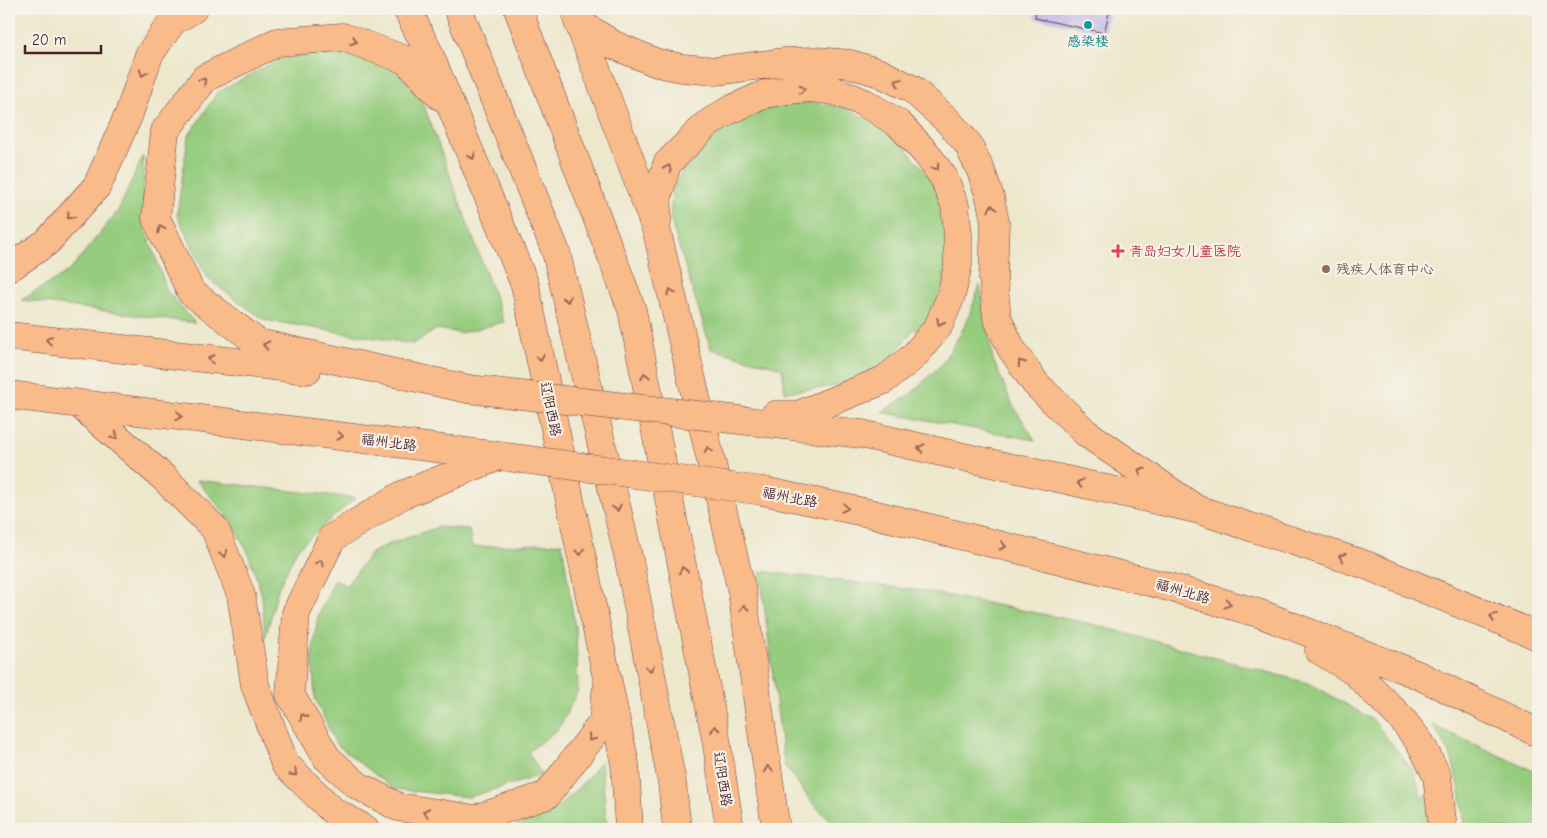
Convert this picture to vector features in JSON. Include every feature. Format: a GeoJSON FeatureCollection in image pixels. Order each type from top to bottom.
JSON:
{"type":"FeatureCollection","features":[{"type":"Feature","properties":{"kind":"main road"},"geometry":{"type":"LineString","coordinates":[[9,268],[47,242],[97,186],[129,114],[149,56],[172,22],[193,9]]}},
{"type":"Feature","properties":{"kind":"main road","name":"辽阳西路"},"geometry":{"type":"LineString","coordinates":[[407,9],[428,51],[525,285],[625,764],[629,829]]}},
{"type":"Feature","properties":{"kind":"main road"},"geometry":{"type":"LineString","coordinates":[[458,9],[556,252],[629,560],[672,783],[677,829]]}},
{"type":"Feature","properties":{"kind":"main road","name":"辽阳西路"},"geometry":{"type":"LineString","coordinates":[[518,9],[632,310],[716,738],[730,829]]}},
{"type":"Feature","properties":{"kind":"main road"},"geometry":{"type":"LineString","coordinates":[[576,15],[657,232],[742,592],[780,825]]}},
{"type":"Feature","properties":{"kind":"main road"},"geometry":{"type":"LineString","coordinates":[[576,15],[614,45],[657,63],[716,72],[785,62],[816,61],[850,64],[880,73],[912,89],[948,121],[968,144],[981,171],[990,196],[995,222],[993,279],[996,317],[1010,348],[1035,383],[1086,432],[1196,509]]}},
{"type":"Feature","properties":{"kind":"main road"},"geometry":{"type":"LineString","coordinates":[[453,111],[406,60],[343,37],[276,42],[204,78],[165,131],[156,218],[191,292],[258,344],[468,389]]}},
{"type":"Feature","properties":{"kind":"main road"},"geometry":{"type":"LineString","coordinates":[[657,232],[658,196],[667,164],[708,124],[728,111],[765,94],[788,90],[811,88],[836,91],[899,124],[926,153],[944,178],[954,206],[958,235],[958,265],[951,296],[938,327],[913,357],[884,380],[798,414],[714,417]]}},
{"type":"Feature","properties":{"kind":"main road"},"geometry":{"type":"LineString","coordinates":[[9,336],[861,434],[1196,509],[1366,565],[1538,636]]}},
{"type":"Feature","properties":{"kind":"main road","name":"福州北路"},"geometry":{"type":"LineString","coordinates":[[9,395],[500,456],[763,491],[883,516],[1162,585],[1260,614],[1418,675],[1538,733]]}},
{"type":"Feature","properties":{"kind":"main road"},"geometry":{"type":"LineString","coordinates":[[79,404],[164,478],[215,530],[241,595],[255,685],[285,764],[333,811],[365,829]]}},
{"type":"Feature","properties":{"kind":"main road"},"geometry":{"type":"LineString","coordinates":[[500,456],[402,495],[332,538],[296,613],[290,694],[328,758],[357,785],[398,808],[474,819],[547,795],[603,722],[608,676]]}},
{"type":"Feature","properties":{"kind":"main road"},"geometry":{"type":"LineString","coordinates":[[1260,614],[1355,672],[1402,719],[1421,744],[1437,776],[1443,829]]}},
{"type":"Feature","properties":{"kind":"green space"},"geometry":{"type":"Polygon","coordinates":[[[340,51],[394,68],[423,103],[504,322],[460,333],[437,329],[413,344],[264,320],[208,279],[177,215],[188,137],[217,93],[279,59],[340,51]]]}},
{"type":"Feature","properties":{"kind":"green space"},"geometry":{"type":"Polygon","coordinates":[[[807,102],[842,107],[889,128],[938,187],[946,214],[949,254],[941,297],[923,332],[914,329],[885,366],[846,385],[785,392],[782,368],[711,349],[670,218],[672,191],[686,164],[720,129],[763,108],[807,102]]]}},
{"type":"Feature","properties":{"kind":"green space"},"geometry":{"type":"Polygon","coordinates":[[[143,156],[145,226],[167,291],[195,323],[22,300],[70,270],[118,211],[143,156]]]}},
{"type":"Feature","properties":{"kind":"green space"},"geometry":{"type":"Polygon","coordinates":[[[980,285],[993,360],[1012,404],[1035,440],[882,412],[912,393],[942,364],[966,324],[980,285]]]}},
{"type":"Feature","properties":{"kind":"green space"},"geometry":{"type":"Polygon","coordinates":[[[196,480],[355,498],[297,549],[278,589],[265,639],[262,595],[247,550],[230,519],[196,480]]]}},
{"type":"Feature","properties":{"kind":"green space"},"geometry":{"type":"Polygon","coordinates":[[[438,527],[469,529],[472,547],[562,543],[576,634],[578,690],[559,728],[528,752],[542,775],[469,797],[394,789],[336,744],[315,698],[312,654],[318,616],[335,579],[346,586],[371,553],[389,544],[438,527]]]}},
{"type":"Feature","properties":{"kind":"green space"},"geometry":{"type":"Polygon","coordinates":[[[760,571],[924,591],[1088,623],[1311,684],[1373,720],[1414,772],[1421,796],[1431,796],[1433,829],[839,829],[813,804],[784,765],[760,571]]]}},
{"type":"Feature","properties":{"kind":"green space"},"geometry":{"type":"Polygon","coordinates":[[[1432,725],[1538,773],[1538,829],[1466,829],[1459,786],[1450,753],[1432,725]]]}},
{"type":"Feature","properties":{"kind":"green space"},"geometry":{"type":"Polygon","coordinates":[[[601,761],[607,829],[510,829],[556,809],[587,779],[601,761]]]}},
{"type":"Feature","properties":{"kind":"building","name":"感染楼"},"geometry":{"type":"Polygon","coordinates":[[[1036,9],[1110,9],[1104,33],[1035,18],[1036,9]]]}},
{"type":"Feature","properties":{"kind":"place","name":"感染楼"},"geometry":{"type":"Point","coordinates":[1088,25]}},
{"type":"Feature","properties":{"kind":"place","name":"青岛妇女儿童医院"},"geometry":{"type":"Point","coordinates":[1118,251]}},
{"type":"Feature","properties":{"kind":"place","name":"残疾人体育中心"},"geometry":{"type":"Point","coordinates":[1326,269]}}]}
